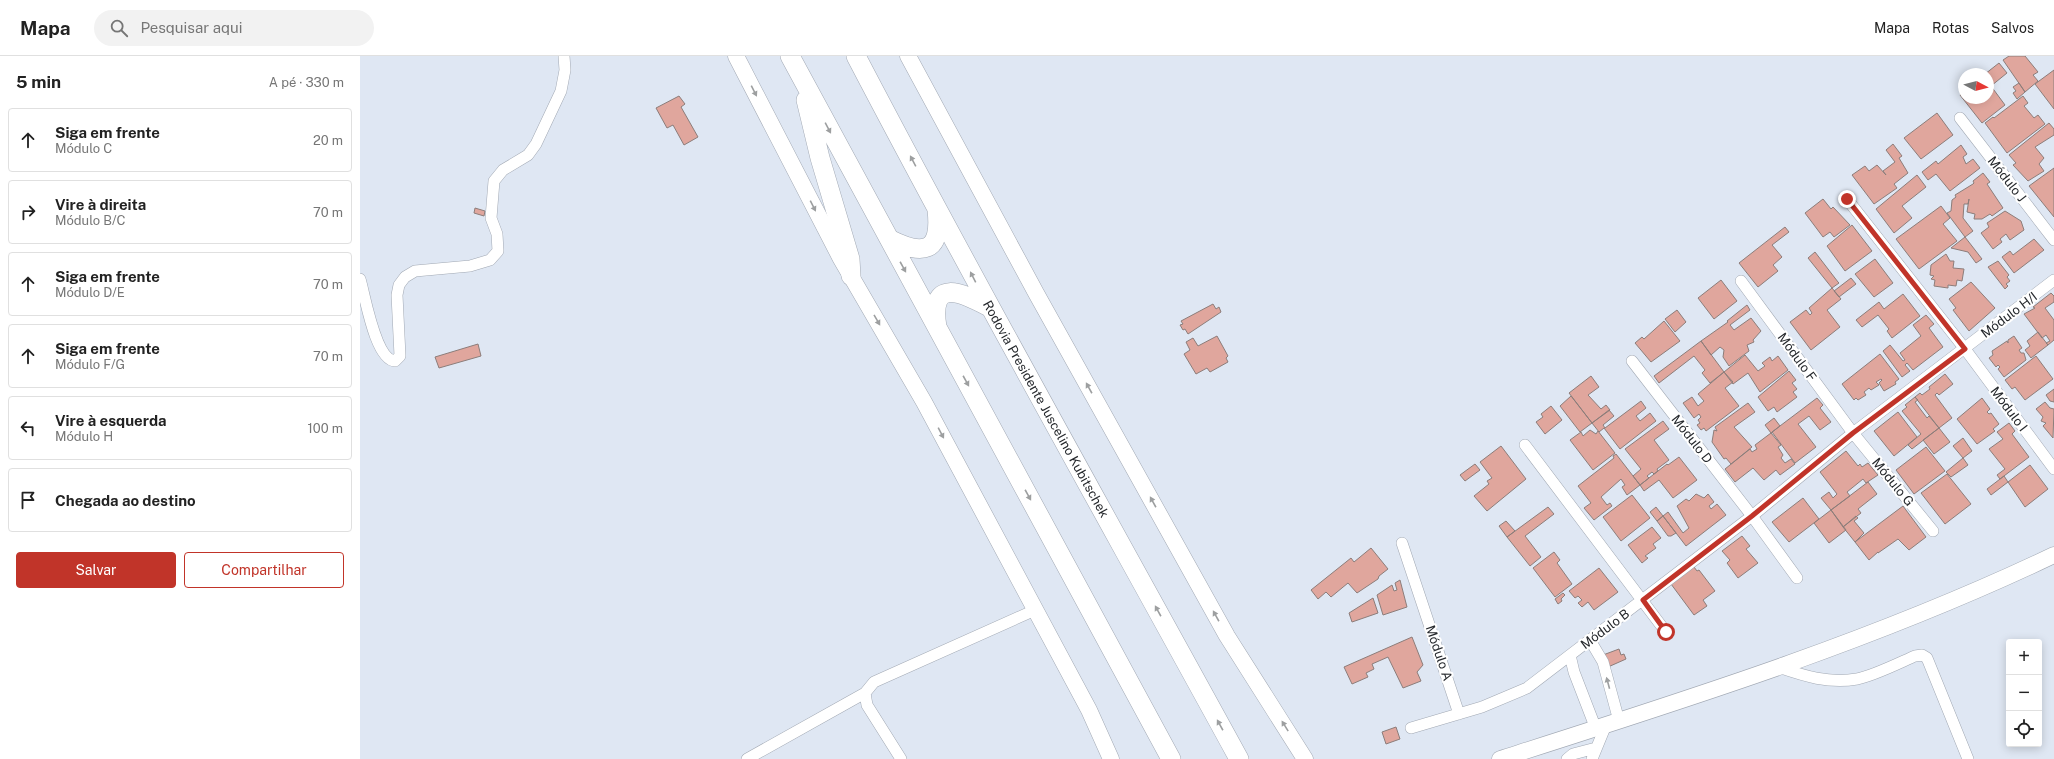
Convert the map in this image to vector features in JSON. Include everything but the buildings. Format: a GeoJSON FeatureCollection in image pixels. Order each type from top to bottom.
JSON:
{"type":"FeatureCollection","features":[{"type":"Feature","properties":{"kind":"highway"},"geometry":{"type":"LineString","coordinates":[[790,56],[1171,759]]}},
{"type":"Feature","properties":{"kind":"highway","name":"Rodovia Presidente Juscelino Kubitschek"},"geometry":{"type":"LineString","coordinates":[[856,56],[989,307],[1239,759]]}},
{"type":"Feature","properties":{"kind":"highway"},"geometry":{"type":"LineString","coordinates":[[800,76],[820,158],[850,259],[851,276]]}},
{"type":"Feature","properties":{"kind":"highway"},"geometry":{"type":"LineString","coordinates":[[889,239],[912,249],[921,250],[930,246],[936,238],[939,226],[936,206]]}},
{"type":"Feature","properties":{"kind":"highway"},"geometry":{"type":"LineString","coordinates":[[938,330],[936,308],[937,301],[943,294],[957,292],[989,307]]}},
{"type":"Feature","properties":{"kind":"main road"},"geometry":{"type":"LineString","coordinates":[[736,56],[851,276],[924,402],[1089,710],[1111,759]]}},
{"type":"Feature","properties":{"kind":"main road"},"geometry":{"type":"LineString","coordinates":[[908,56],[1036,293],[1227,636],[1305,759]]}},
{"type":"Feature","properties":{"kind":"main road"},"geometry":{"type":"LineString","coordinates":[[1500,759],[1687,699],[1903,621],[1991,585],[2054,554]]}},
{"type":"Feature","properties":{"kind":"street"},"geometry":{"type":"LineString","coordinates":[[360,279],[377,340],[388,359],[395,361],[400,356],[396,295],[399,285],[406,277],[415,271],[470,266],[490,260],[498,250],[497,234],[491,218],[494,181],[504,170],[528,154],[536,144],[561,91],[565,70],[564,56]]}},
{"type":"Feature","properties":{"kind":"street","name":"Módulo J"},"geometry":{"type":"LineString","coordinates":[[1960,118],[2054,240]]}},
{"type":"Feature","properties":{"kind":"street","name":"Módulo I"},"geometry":{"type":"LineString","coordinates":[[1847,199],[1965,349],[2054,469]]}},
{"type":"Feature","properties":{"kind":"street","name":"Módulo H/I"},"geometry":{"type":"LineString","coordinates":[[1643,600],[1752,516],[1853,433],[2054,280]]}},
{"type":"Feature","properties":{"kind":"street","name":"Módulo F"},"geometry":{"type":"LineString","coordinates":[[1741,281],[1853,433]]}},
{"type":"Feature","properties":{"kind":"street","name":"Módulo D"},"geometry":{"type":"LineString","coordinates":[[1632,362],[1752,516],[1797,578]]}},
{"type":"Feature","properties":{"kind":"street","name":"Módulo G"},"geometry":{"type":"LineString","coordinates":[[1853,433],[1933,531]]}},
{"type":"Feature","properties":{"kind":"street","name":"Módulo B"},"geometry":{"type":"LineString","coordinates":[[1460,714],[1482,708],[1527,688],[1643,600],[1525,445]]}},
{"type":"Feature","properties":{"kind":"street","name":"Módulo A"},"geometry":{"type":"LineString","coordinates":[[1402,543],[1460,714]]}},
{"type":"Feature","properties":{"kind":"street"},"geometry":{"type":"LineString","coordinates":[[1643,600],[1666,632]]}},
{"type":"Feature","properties":{"kind":"street"},"geometry":{"type":"LineString","coordinates":[[747,759],[865,692],[874,682],[1035,610]]}},
{"type":"Feature","properties":{"kind":"street"},"geometry":{"type":"LineString","coordinates":[[1590,640],[1602,662],[1607,725],[1592,759]]}},
{"type":"Feature","properties":{"kind":"street"},"geometry":{"type":"LineString","coordinates":[[1570,655],[1574,672],[1607,725]]}},
{"type":"Feature","properties":{"kind":"street"},"geometry":{"type":"LineString","coordinates":[[1777,666],[1809,678],[1834,681],[1858,679],[1915,656],[1922,655],[1927,658],[1968,759]]}},
{"type":"Feature","properties":{"kind":"street"},"geometry":{"type":"LineString","coordinates":[[865,692],[867,705],[901,759]]}},
{"type":"Feature","properties":{"kind":"street"},"geometry":{"type":"LineString","coordinates":[[1411,728],[1460,714]]}},
{"type":"Feature","properties":{"kind":"street"},"geometry":{"type":"LineString","coordinates":[[1567,759],[1573,754],[1596,748]]}},
{"type":"Feature","properties":{"kind":"route"},"geometry":{"type":"LineString","coordinates":[[1666,632],[1643,600],[1752,516],[1853,433],[1965,349],[1847,199]]}}]}
